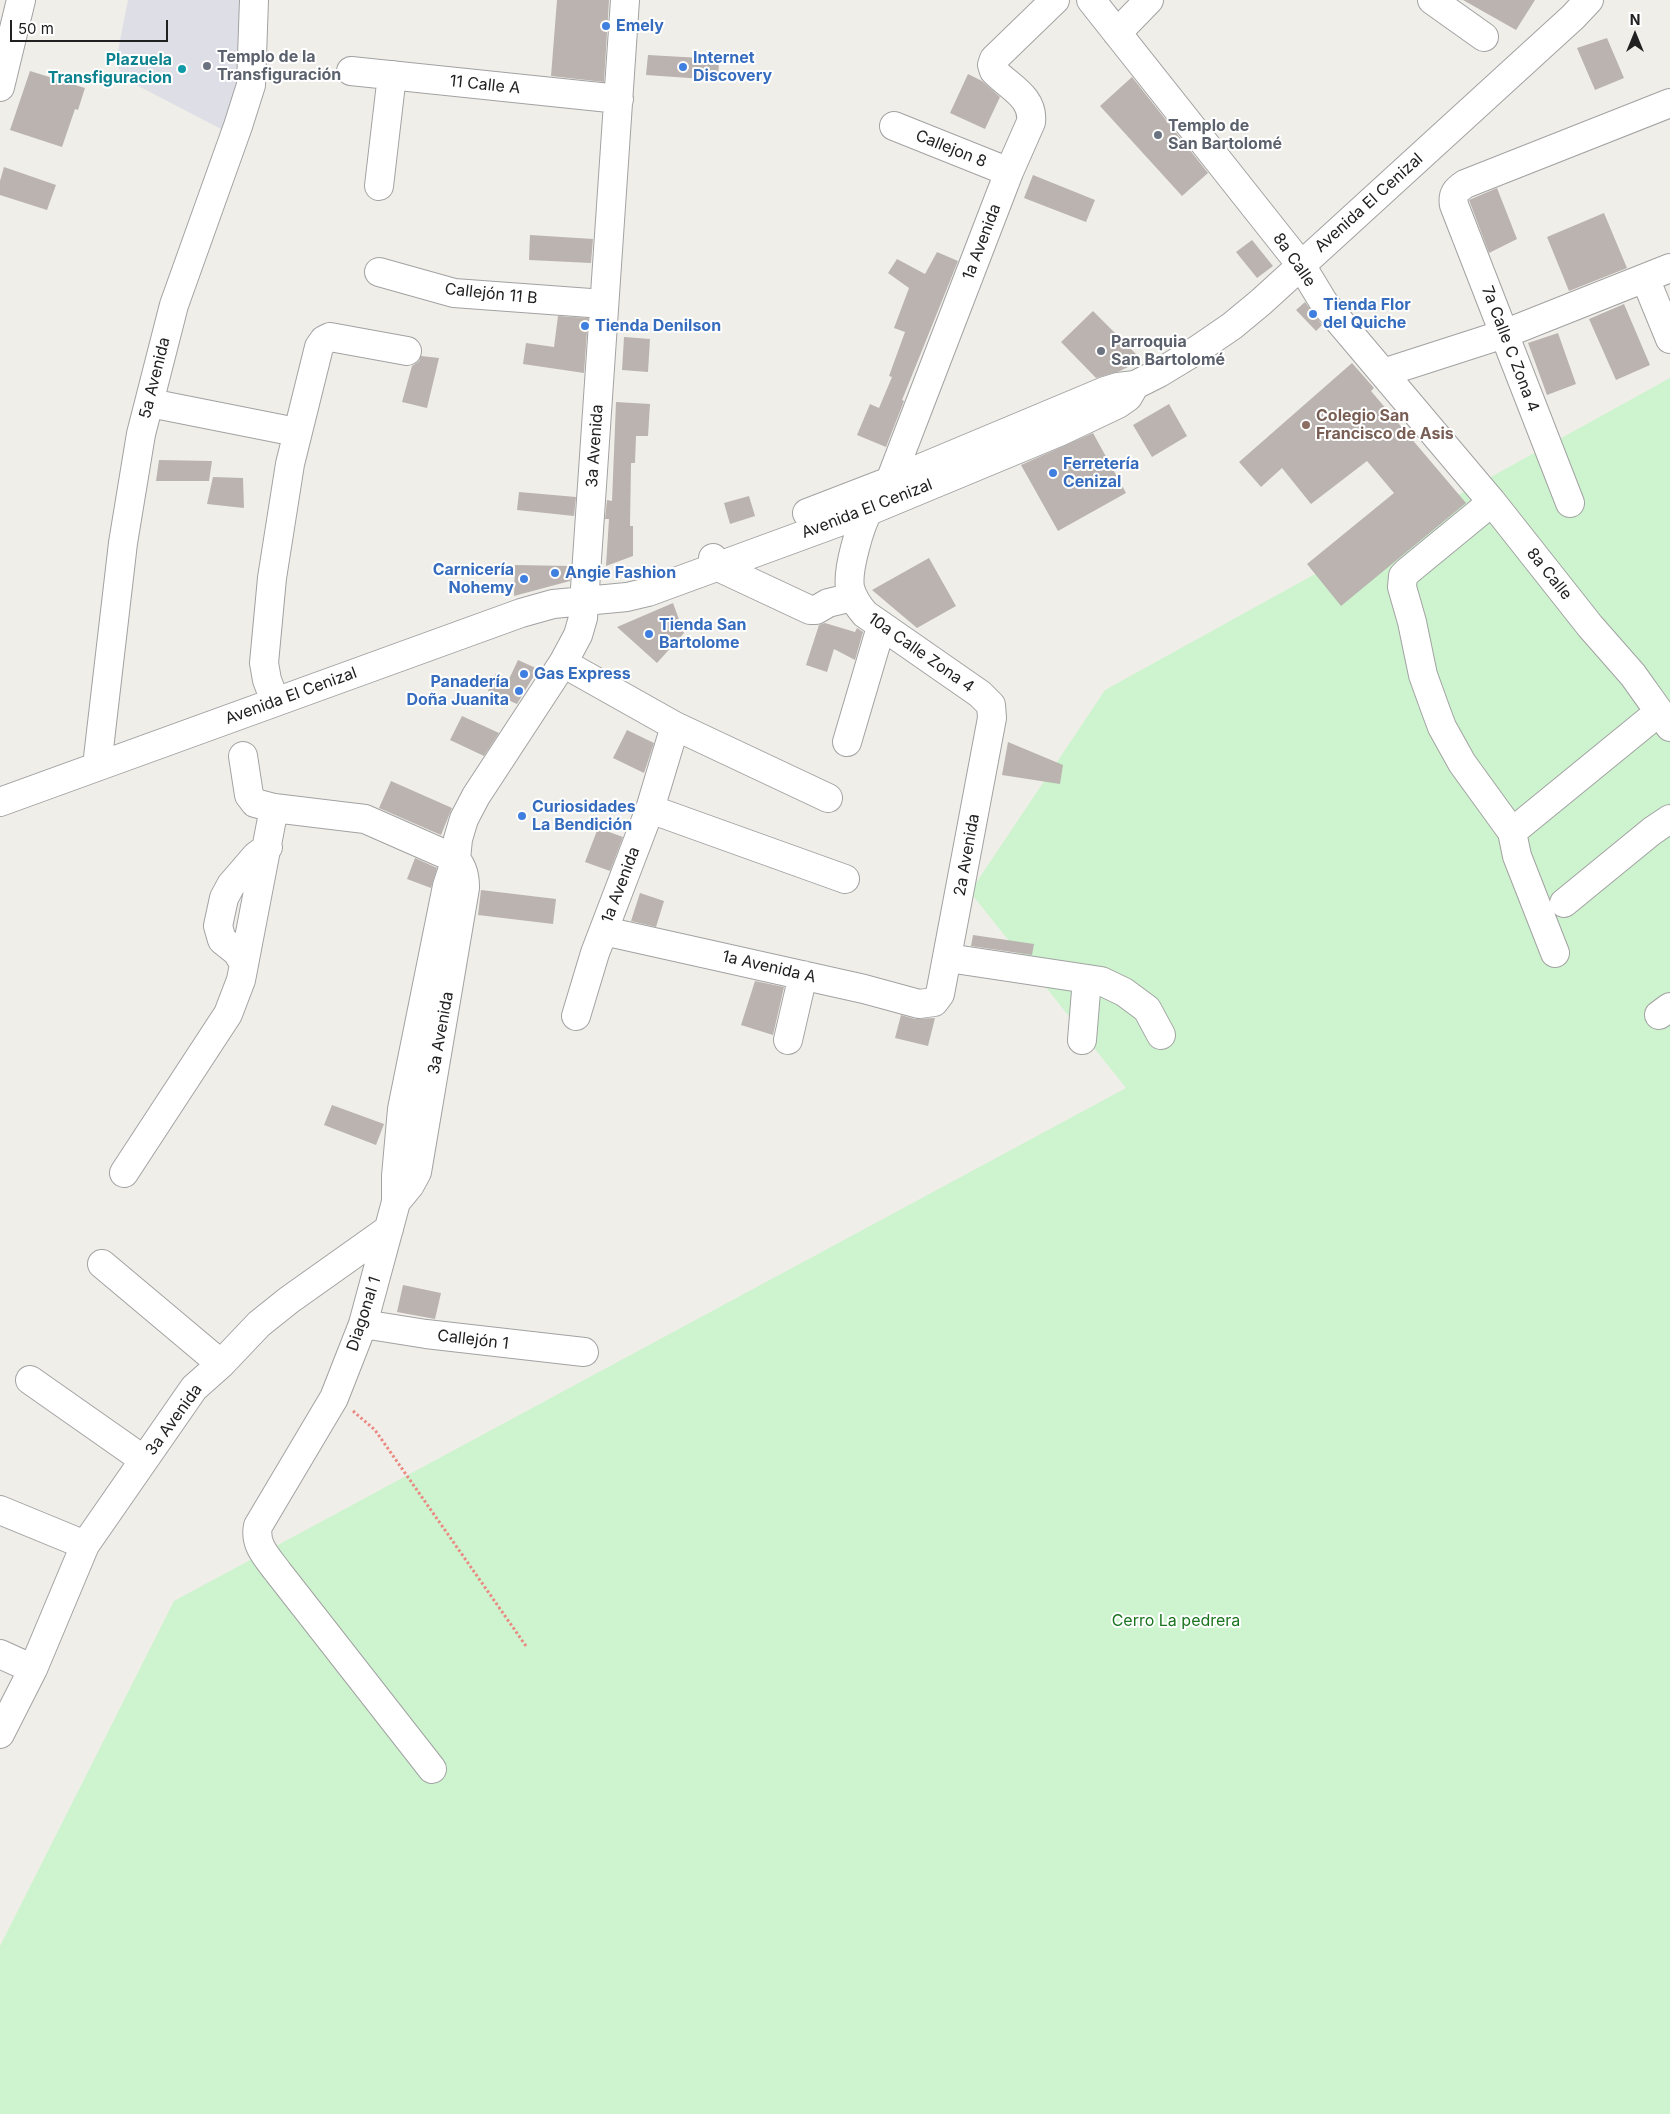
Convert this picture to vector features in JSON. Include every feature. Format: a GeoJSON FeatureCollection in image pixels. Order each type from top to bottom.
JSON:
{"type":"FeatureCollection","features":[{"type":"Feature","properties":{"kind":"street"},"geometry":{"type":"LineString","coordinates":[[0,87],[21,0]]}},
{"type":"Feature","properties":{"kind":"street","name":"5a Avenida"},"geometry":{"type":"LineString","coordinates":[[97,766],[128,508],[141,434],[174,305],[238,126],[251,84],[254,0]]}},
{"type":"Feature","properties":{"kind":"street","name":"3a Avenida"},"geometry":{"type":"LineString","coordinates":[[0,1734],[33,1669],[85,1545],[194,1388],[221,1364],[259,1324],[289,1300],[388,1229],[396,1202],[410,1185],[417,1172],[466,888],[466,877],[456,859],[458,839],[464,819],[476,796],[563,663],[578,635],[583,618],[625,0]]}},
{"type":"Feature","properties":{"kind":"street","name":"1a Avenida"},"geometry":{"type":"LineString","coordinates":[[868,511],[890,481],[1009,172],[1031,122],[1032,116],[1026,100],[999,76],[992,65],[998,53],[1055,0]]}},
{"type":"Feature","properties":{"kind":"street","name":"8a Calle"},"geometry":{"type":"LineString","coordinates":[[1091,0],[1301,265],[1324,303],[1492,502],[1590,626],[1633,675],[1665,719]]}},
{"type":"Feature","properties":{"kind":"street"},"geometry":{"type":"LineString","coordinates":[[1117,33],[1149,0]]}},
{"type":"Feature","properties":{"kind":"street"},"geometry":{"type":"LineString","coordinates":[[1432,0],[1484,37]]}},
{"type":"Feature","properties":{"kind":"street","name":"Avenida El Cenizal"},"geometry":{"type":"LineString","coordinates":[[713,558],[1105,391],[1135,385],[1197,350],[1232,326],[1301,265],[1573,17],[1589,0]]}},
{"type":"Feature","properties":{"kind":"street","name":"11 Calle A"},"geometry":{"type":"LineString","coordinates":[[351,70],[619,99]]}},
{"type":"Feature","properties":{"kind":"street"},"geometry":{"type":"LineString","coordinates":[[379,186],[392,75]]}},
{"type":"Feature","properties":{"kind":"street","name":"7a Calle C Zona 4"},"geometry":{"type":"LineString","coordinates":[[1570,503],[1454,205],[1454,195],[1465,184],[1670,103]]}},
{"type":"Feature","properties":{"kind":"street","name":"Callejon 8"},"geometry":{"type":"LineString","coordinates":[[894,126],[1009,172]]}},
{"type":"Feature","properties":{"kind":"street"},"geometry":{"type":"LineString","coordinates":[[1383,373],[1504,334],[1670,268]]}},
{"type":"Feature","properties":{"kind":"street","name":"Callejón 11 B"},"geometry":{"type":"LineString","coordinates":[[379,272],[454,292],[604,304]]}},
{"type":"Feature","properties":{"kind":"street"},"geometry":{"type":"LineString","coordinates":[[1645,278],[1670,339]]}},
{"type":"Feature","properties":{"kind":"street"},"geometry":{"type":"LineString","coordinates":[[275,701],[267,680],[265,642],[277,536],[296,432],[319,346],[324,340],[334,338],[407,351]]}},
{"type":"Feature","properties":{"kind":"street","name":"Avenida El Cenizal"},"geometry":{"type":"LineString","coordinates":[[0,802],[275,701],[521,614],[553,604],[585,600],[635,576],[713,558],[868,511],[1118,404],[1128,397],[1135,385]]}},
{"type":"Feature","properties":{"kind":"street"},"geometry":{"type":"LineString","coordinates":[[150,403],[296,432]]}},
{"type":"Feature","properties":{"kind":"street"},"geometry":{"type":"LineString","coordinates":[[1492,502],[1408,571],[1404,576],[1402,587],[1424,675],[1442,727],[1469,774],[1512,832],[1517,856],[1555,952]]}},
{"type":"Feature","properties":{"kind":"street"},"geometry":{"type":"LineString","coordinates":[[713,558],[810,610],[816,610],[828,603],[853,597],[850,574],[859,536],[868,511]]}},
{"type":"Feature","properties":{"kind":"street","name":"10a Calle Zona 4"},"geometry":{"type":"LineString","coordinates":[[853,597],[858,607],[881,627],[980,694],[991,705]]}},
{"type":"Feature","properties":{"kind":"street"},"geometry":{"type":"LineString","coordinates":[[847,742],[881,627]]}},
{"type":"Feature","properties":{"kind":"street"},"geometry":{"type":"LineString","coordinates":[[563,663],[675,726],[828,798]]}},
{"type":"Feature","properties":{"kind":"street","name":"2a Avenida"},"geometry":{"type":"LineString","coordinates":[[934,1002],[942,988],[948,958],[992,718],[991,705]]}},
{"type":"Feature","properties":{"kind":"street"},"geometry":{"type":"LineString","coordinates":[[1512,832],[1665,719]]}},
{"type":"Feature","properties":{"kind":"street","name":"1a Avenida"},"geometry":{"type":"LineString","coordinates":[[576,1016],[604,931],[650,809],[675,726]]}},
{"type":"Feature","properties":{"kind":"street"},"geometry":{"type":"LineString","coordinates":[[243,756],[251,800],[255,803],[274,808],[365,819],[456,859]]}},
{"type":"Feature","properties":{"kind":"street"},"geometry":{"type":"LineString","coordinates":[[124,1173],[228,1014],[236,998],[268,847],[274,808]]}},
{"type":"Feature","properties":{"kind":"street"},"geometry":{"type":"LineString","coordinates":[[650,809],[845,879]]}},
{"type":"Feature","properties":{"kind":"street"},"geometry":{"type":"LineString","coordinates":[[1564,903],[1652,831],[1670,819]]}},
{"type":"Feature","properties":{"kind":"street","name":"1a Avenida A"},"geometry":{"type":"LineString","coordinates":[[604,931],[804,975],[919,1004],[934,1002]]}},
{"type":"Feature","properties":{"kind":"street"},"geometry":{"type":"LineString","coordinates":[[948,958],[1101,982],[1124,992],[1146,1009],[1161,1035]]}},
{"type":"Feature","properties":{"kind":"street"},"geometry":{"type":"LineString","coordinates":[[788,1040],[804,975]]}},
{"type":"Feature","properties":{"kind":"street"},"geometry":{"type":"LineString","coordinates":[[1082,1040],[1087,979]]}},
{"type":"Feature","properties":{"kind":"street","name":"Diagonal 1"},"geometry":{"type":"LineString","coordinates":[[388,1229],[363,1324],[334,1398],[258,1526],[257,1542],[278,1572],[432,1769]]}},
{"type":"Feature","properties":{"kind":"street"},"geometry":{"type":"LineString","coordinates":[[102,1264],[221,1364]]}},
{"type":"Feature","properties":{"kind":"street","name":"Callejón 1"},"geometry":{"type":"LineString","coordinates":[[363,1324],[426,1334],[584,1352]]}},
{"type":"Feature","properties":{"kind":"street"},"geometry":{"type":"LineString","coordinates":[[30,1380],[144,1460]]}},
{"type":"Feature","properties":{"kind":"street"},"geometry":{"type":"LineString","coordinates":[[0,1510],[85,1545]]}},
{"type":"Feature","properties":{"kind":"street"},"geometry":{"type":"LineString","coordinates":[[0,1654],[33,1669]]}},
{"type":"Feature","properties":{"kind":"path"},"geometry":{"type":"LineString","coordinates":[[334,1398],[364,1418],[375,1430],[526,1646]]}},
{"type":"Feature","properties":{"kind":"green space","name":"Cerro La pedrera"},"geometry":{"type":"Polygon","coordinates":[[[1670,378],[1670,2114],[0,2114],[0,1946],[174,1601],[1126,1088],[970,892],[1105,690],[1670,378]]]}},
{"type":"Feature","properties":{"kind":"shaded area","name":"Plazuela Transfiguracion"},"geometry":{"type":"Polygon","coordinates":[[[128,0],[247,0],[244,82],[223,130],[123,78],[116,61],[128,0]]]}},
{"type":"Feature","properties":{"kind":"building"},"geometry":{"type":"Polygon","coordinates":[[[557,0],[609,0],[604,82],[551,76],[557,0]]]}},
{"type":"Feature","properties":{"kind":"building"},"geometry":{"type":"Polygon","coordinates":[[[1463,0],[1535,0],[1516,30],[1463,0]]]}},
{"type":"Feature","properties":{"kind":"building"},"geometry":{"type":"Polygon","coordinates":[[[1607,38],[1624,78],[1595,90],[1577,48],[1607,38]]]}},
{"type":"Feature","properties":{"kind":"building","name":"Internet Discovery"},"geometry":{"type":"Polygon","coordinates":[[[648,55],[719,59],[718,80],[646,75],[648,55]]]}},
{"type":"Feature","properties":{"kind":"building"},"geometry":{"type":"Polygon","coordinates":[[[30,71],[85,88],[78,110],[75,109],[62,147],[10,130],[30,71]]]}},
{"type":"Feature","properties":{"kind":"building"},"geometry":{"type":"Polygon","coordinates":[[[968,74],[982,81],[1000,97],[985,129],[950,113],[968,74]]]}},
{"type":"Feature","properties":{"kind":"building","name":"Templo de San Bartolomé"},"geometry":{"type":"Polygon","coordinates":[[[1132,77],[1208,173],[1182,196],[1100,106],[1132,77]]]}},
{"type":"Feature","properties":{"kind":"building"},"geometry":{"type":"Polygon","coordinates":[[[4,167],[56,185],[47,210],[0,195],[0,181],[4,167]]]}},
{"type":"Feature","properties":{"kind":"building"},"geometry":{"type":"Polygon","coordinates":[[[1033,175],[1095,200],[1086,222],[1024,198],[1033,175]]]}},
{"type":"Feature","properties":{"kind":"building"},"geometry":{"type":"Polygon","coordinates":[[[1497,188],[1517,239],[1489,253],[1469,200],[1497,188]]]}},
{"type":"Feature","properties":{"kind":"building"},"geometry":{"type":"Polygon","coordinates":[[[1604,213],[1627,268],[1569,291],[1547,237],[1604,213]]]}},
{"type":"Feature","properties":{"kind":"building"},"geometry":{"type":"Polygon","coordinates":[[[530,235],[593,239],[591,263],[529,260],[530,235]]]}},
{"type":"Feature","properties":{"kind":"building"},"geometry":{"type":"Polygon","coordinates":[[[1252,240],[1273,266],[1257,278],[1236,252],[1252,240]]]}},
{"type":"Feature","properties":{"kind":"building"},"geometry":{"type":"Polygon","coordinates":[[[937,252],[958,261],[902,400],[904,401],[886,447],[857,435],[870,404],[879,408],[892,377],[889,376],[905,332],[894,328],[909,288],[888,273],[897,259],[925,274],[937,252]]]}},
{"type":"Feature","properties":{"kind":"building"},"geometry":{"type":"Polygon","coordinates":[[[1305,302],[1322,325],[1316,331],[1296,310],[1305,302]]]}},
{"type":"Feature","properties":{"kind":"building"},"geometry":{"type":"Polygon","coordinates":[[[1624,304],[1650,365],[1616,380],[1589,319],[1624,304]]]}},
{"type":"Feature","properties":{"kind":"building","name":"Parroquia San Bartolomé"},"geometry":{"type":"Polygon","coordinates":[[[1093,311],[1142,360],[1120,371],[1096,378],[1061,342],[1093,311]]]}},
{"type":"Feature","properties":{"kind":"building"},"geometry":{"type":"Polygon","coordinates":[[[558,316],[588,318],[584,373],[523,364],[526,343],[554,347],[558,316]]]}},
{"type":"Feature","properties":{"kind":"building"},"geometry":{"type":"Polygon","coordinates":[[[1558,333],[1576,384],[1547,395],[1528,343],[1558,333]]]}},
{"type":"Feature","properties":{"kind":"building"},"geometry":{"type":"Polygon","coordinates":[[[624,337],[650,339],[648,372],[622,370],[624,337]]]}},
{"type":"Feature","properties":{"kind":"building"},"geometry":{"type":"Polygon","coordinates":[[[421,356],[439,358],[427,408],[402,402],[412,366],[419,361],[421,356]]]}},
{"type":"Feature","properties":{"kind":"building"},"geometry":{"type":"Polygon","coordinates":[[[1352,363],[1374,388],[1371,391],[1466,503],[1341,606],[1307,564],[1394,493],[1367,461],[1311,504],[1282,468],[1261,487],[1239,462],[1352,363]]]}},
{"type":"Feature","properties":{"kind":"building"},"geometry":{"type":"Polygon","coordinates":[[[616,402],[650,404],[648,436],[636,436],[635,463],[631,463],[630,526],[633,526],[633,556],[606,566],[609,519],[605,519],[607,500],[612,501],[616,402]]]}},
{"type":"Feature","properties":{"kind":"building"},"geometry":{"type":"Polygon","coordinates":[[[1169,404],[1187,436],[1152,457],[1133,425],[1169,404]]]}},
{"type":"Feature","properties":{"kind":"building"},"geometry":{"type":"Polygon","coordinates":[[[1093,433],[1126,493],[1058,531],[1021,465],[1093,433]]]}},
{"type":"Feature","properties":{"kind":"building"},"geometry":{"type":"Polygon","coordinates":[[[159,460],[212,461],[209,481],[156,481],[159,460]]]}},
{"type":"Feature","properties":{"kind":"building"},"geometry":{"type":"Polygon","coordinates":[[[213,477],[243,478],[244,508],[207,504],[213,477]]]}},
{"type":"Feature","properties":{"kind":"building"},"geometry":{"type":"Polygon","coordinates":[[[519,492],[576,497],[574,516],[517,510],[519,492]]]}},
{"type":"Feature","properties":{"kind":"building"},"geometry":{"type":"Polygon","coordinates":[[[749,496],[755,516],[730,524],[724,503],[749,496]]]}},
{"type":"Feature","properties":{"kind":"building"},"geometry":{"type":"Polygon","coordinates":[[[929,558],[956,606],[917,628],[872,590],[929,558]]]}},
{"type":"Feature","properties":{"kind":"building"},"geometry":{"type":"Polygon","coordinates":[[[515,565],[571,566],[570,581],[514,596],[515,565]]]}},
{"type":"Feature","properties":{"kind":"building","name":"Tienda San Bartolome"},"geometry":{"type":"Polygon","coordinates":[[[673,603],[684,633],[657,663],[617,627],[673,603]]]}},
{"type":"Feature","properties":{"kind":"building"},"geometry":{"type":"Polygon","coordinates":[[[825,623],[855,632],[857,628],[863,632],[855,660],[834,649],[827,672],[806,665],[819,625],[825,623]]]}},
{"type":"Feature","properties":{"kind":"building"},"geometry":{"type":"Polygon","coordinates":[[[518,660],[538,669],[517,704],[488,691],[496,673],[509,679],[518,660]]]}},
{"type":"Feature","properties":{"kind":"building"},"geometry":{"type":"Polygon","coordinates":[[[462,716],[499,733],[484,756],[450,740],[462,716]]]}},
{"type":"Feature","properties":{"kind":"building"},"geometry":{"type":"Polygon","coordinates":[[[627,730],[654,743],[644,773],[613,758],[627,730]]]}},
{"type":"Feature","properties":{"kind":"building"},"geometry":{"type":"Polygon","coordinates":[[[1008,742],[1063,765],[1060,784],[1002,775],[1008,742]]]}},
{"type":"Feature","properties":{"kind":"building"},"geometry":{"type":"Polygon","coordinates":[[[391,781],[452,808],[441,835],[379,808],[391,781]]]}},
{"type":"Feature","properties":{"kind":"building"},"geometry":{"type":"Polygon","coordinates":[[[598,828],[623,837],[610,871],[585,862],[598,828]]]}},
{"type":"Feature","properties":{"kind":"building"},"geometry":{"type":"Polygon","coordinates":[[[415,858],[437,868],[431,888],[407,879],[415,858]]]}},
{"type":"Feature","properties":{"kind":"building"},"geometry":{"type":"Polygon","coordinates":[[[481,890],[556,899],[553,924],[478,915],[481,890]]]}},
{"type":"Feature","properties":{"kind":"building"},"geometry":{"type":"Polygon","coordinates":[[[640,893],[664,901],[656,927],[631,921],[640,893]]]}},
{"type":"Feature","properties":{"kind":"building"},"geometry":{"type":"Polygon","coordinates":[[[973,935],[1034,944],[1032,955],[971,946],[973,935]]]}},
{"type":"Feature","properties":{"kind":"building"},"geometry":{"type":"Polygon","coordinates":[[[755,981],[784,987],[773,1035],[741,1025],[755,981]]]}},
{"type":"Feature","properties":{"kind":"building"},"geometry":{"type":"Polygon","coordinates":[[[901,1015],[915,1019],[935,1018],[928,1046],[895,1038],[901,1015]]]}},
{"type":"Feature","properties":{"kind":"building"},"geometry":{"type":"Polygon","coordinates":[[[332,1105],[384,1124],[376,1145],[324,1125],[332,1105]]]}},
{"type":"Feature","properties":{"kind":"building"},"geometry":{"type":"Polygon","coordinates":[[[403,1285],[441,1293],[435,1319],[397,1312],[403,1285]]]}},
{"type":"Feature","properties":{"kind":"place","name":"Emely"},"geometry":{"type":"Point","coordinates":[606,26]}},
{"type":"Feature","properties":{"kind":"place","name":"Templo de la Transfiguración"},"geometry":{"type":"Point","coordinates":[207,66]}},
{"type":"Feature","properties":{"kind":"place","name":"Internet Discovery"},"geometry":{"type":"Point","coordinates":[683,67]}},
{"type":"Feature","properties":{"kind":"place","name":"Plazuela Transfiguracion"},"geometry":{"type":"Point","coordinates":[182,69]}},
{"type":"Feature","properties":{"kind":"place","name":"Templo de San Bartolomé"},"geometry":{"type":"Point","coordinates":[1158,135]}},
{"type":"Feature","properties":{"kind":"place","name":"Tienda Flor del Quiche"},"geometry":{"type":"Point","coordinates":[1313,314]}},
{"type":"Feature","properties":{"kind":"place","name":"Tienda Denilson"},"geometry":{"type":"Point","coordinates":[585,326]}},
{"type":"Feature","properties":{"kind":"place","name":"Parroquia San Bartolomé"},"geometry":{"type":"Point","coordinates":[1101,351]}},
{"type":"Feature","properties":{"kind":"place","name":"Colegio San Francisco de Asis"},"geometry":{"type":"Point","coordinates":[1306,425]}},
{"type":"Feature","properties":{"kind":"place","name":"Ferretería Cenizal"},"geometry":{"type":"Point","coordinates":[1053,473]}},
{"type":"Feature","properties":{"kind":"place","name":"Angie Fashion"},"geometry":{"type":"Point","coordinates":[555,573]}},
{"type":"Feature","properties":{"kind":"place","name":"Carnicería Nohemy"},"geometry":{"type":"Point","coordinates":[524,579]}},
{"type":"Feature","properties":{"kind":"place","name":"Tienda San Bartolome"},"geometry":{"type":"Point","coordinates":[649,634]}},
{"type":"Feature","properties":{"kind":"place","name":"Gas Express"},"geometry":{"type":"Point","coordinates":[524,674]}},
{"type":"Feature","properties":{"kind":"place","name":"Panadería Doña Juanita"},"geometry":{"type":"Point","coordinates":[519,691]}},
{"type":"Feature","properties":{"kind":"place","name":"Curiosidades La Bendición"},"geometry":{"type":"Point","coordinates":[522,816]}}]}
